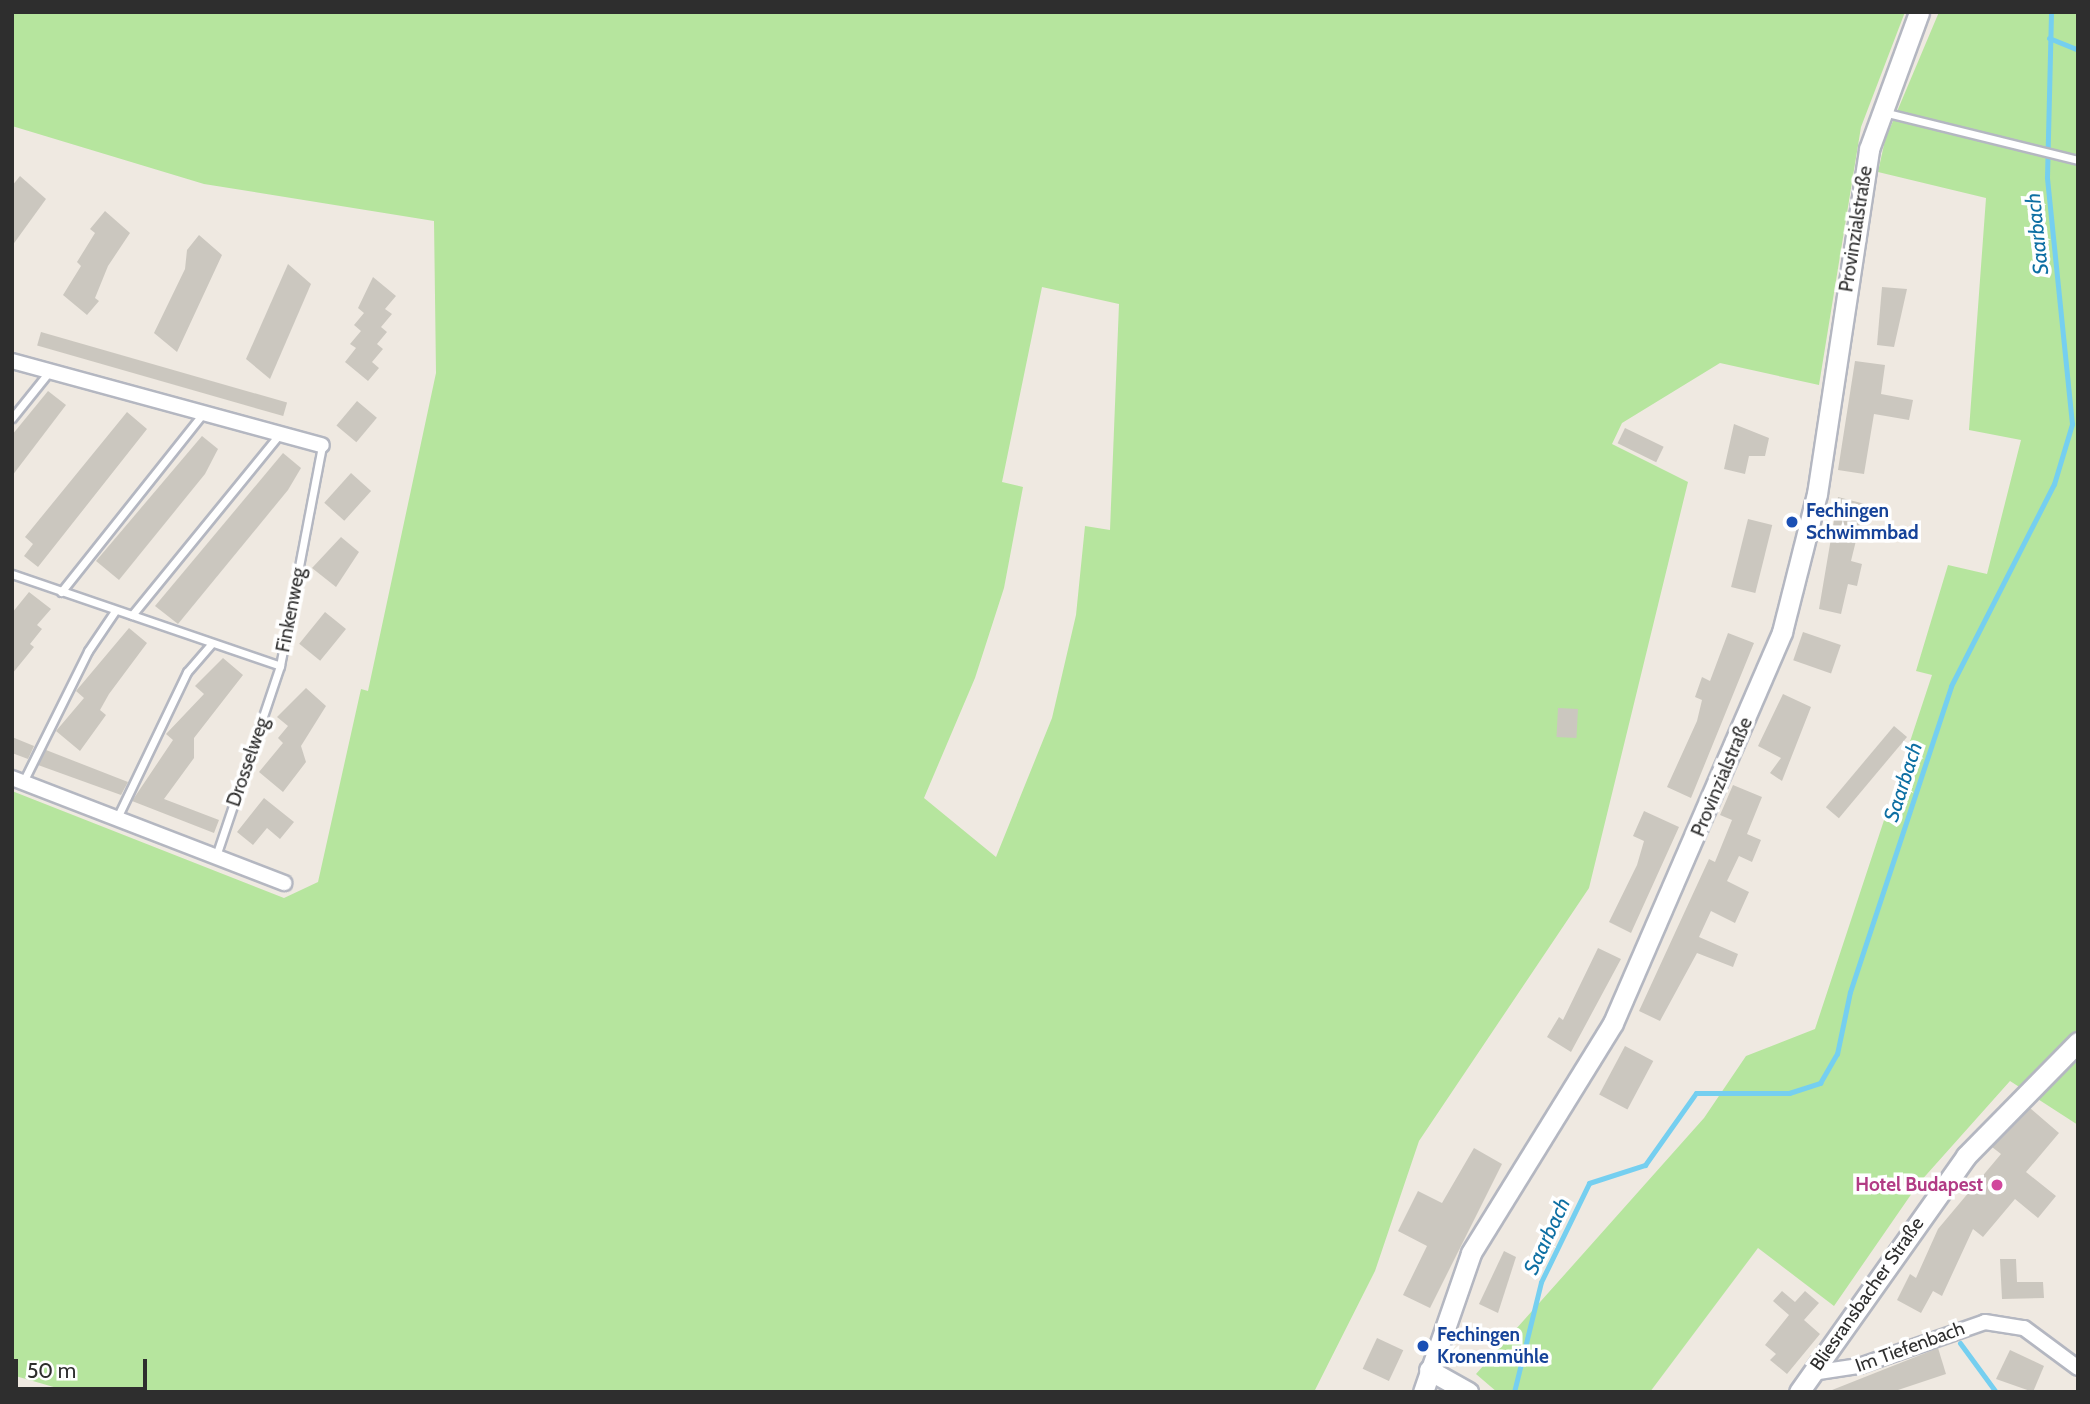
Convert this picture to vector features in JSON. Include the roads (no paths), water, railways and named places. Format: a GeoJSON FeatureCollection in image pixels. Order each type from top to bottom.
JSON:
{"type":"FeatureCollection","features":[{"type":"Feature","properties":{"kind":"main road","name":"Provinzialstraße"},"geometry":{"type":"LineString","coordinates":[[1423,1392],[1471,1253],[1613,1023],[1782,632],[1817,494],[1879,111],[1919,12]]}},
{"type":"Feature","properties":{"kind":"main road","name":"Bliesransbacher Straße"},"geometry":{"type":"LineString","coordinates":[[1800,1392],[1966,1156],[2078,1042]]}},
{"type":"Feature","properties":{"kind":"main road"},"geometry":{"type":"LineString","coordinates":[[1429,1370],[1468,1392]]}},
{"type":"Feature","properties":{"kind":"street","name":"Finkenweg"},"geometry":{"type":"LineString","coordinates":[[12,361],[202,415],[322,444]]}},
{"type":"Feature","properties":{"kind":"street"},"geometry":{"type":"LineString","coordinates":[[18,780],[284,883]]}},
{"type":"Feature","properties":{"kind":"street","name":"Im Tiefenbach"},"geometry":{"type":"LineString","coordinates":[[1812,1373],[1859,1366],[1985,1322],[2024,1328],[2078,1368]]}},
{"type":"Feature","properties":{"kind":"lane"},"geometry":{"type":"LineString","coordinates":[[1879,111],[2078,160]]}},
{"type":"Feature","properties":{"kind":"lane"},"geometry":{"type":"LineString","coordinates":[[12,418],[49,371]]}},
{"type":"Feature","properties":{"kind":"lane"},"geometry":{"type":"LineString","coordinates":[[61,592],[202,415]]}},
{"type":"Feature","properties":{"kind":"lane"},"geometry":{"type":"LineString","coordinates":[[132,615],[279,435]]}},
{"type":"Feature","properties":{"kind":"lane","name":"Finkenweg"},"geometry":{"type":"LineString","coordinates":[[16,575],[211,645],[280,666],[322,444]]}},
{"type":"Feature","properties":{"kind":"lane"},"geometry":{"type":"LineString","coordinates":[[12,585],[16,575]]}},
{"type":"Feature","properties":{"kind":"lane"},"geometry":{"type":"LineString","coordinates":[[18,780],[62,699],[115,611]]}},
{"type":"Feature","properties":{"kind":"lane"},"geometry":{"type":"LineString","coordinates":[[117,818],[187,673],[211,645]]}},
{"type":"Feature","properties":{"kind":"lane","name":"Drosselweg"},"geometry":{"type":"LineString","coordinates":[[216,857],[280,666]]}},
{"type":"Feature","properties":{"kind":"waterway","name":"Saarbach"},"geometry":{"type":"LineString","coordinates":[[1514,1392],[1541,1282],[1589,1183],[1645,1165],[1696,1093],[1789,1093],[1820,1083],[1837,1054],[1850,992],[1951,686],[2054,484],[2072,424],[2047,177],[2051,12]]}},
{"type":"Feature","properties":{"kind":"waterway"},"geometry":{"type":"LineString","coordinates":[[2049,38],[2078,50]]}},
{"type":"Feature","properties":{"kind":"waterway"},"geometry":{"type":"LineString","coordinates":[[1960,1343],[1996,1392]]}},
{"type":"Feature","properties":{"kind":"place","name":"Fechingen Schwimmbad"},"geometry":{"type":"Point","coordinates":[1792,522]}},
{"type":"Feature","properties":{"kind":"place","name":"Hotel Budapest"},"geometry":{"type":"Point","coordinates":[1997,1185]}},
{"type":"Feature","properties":{"kind":"place","name":"Fechingen Kronenmühle"},"geometry":{"type":"Point","coordinates":[1423,1346]}}]}
